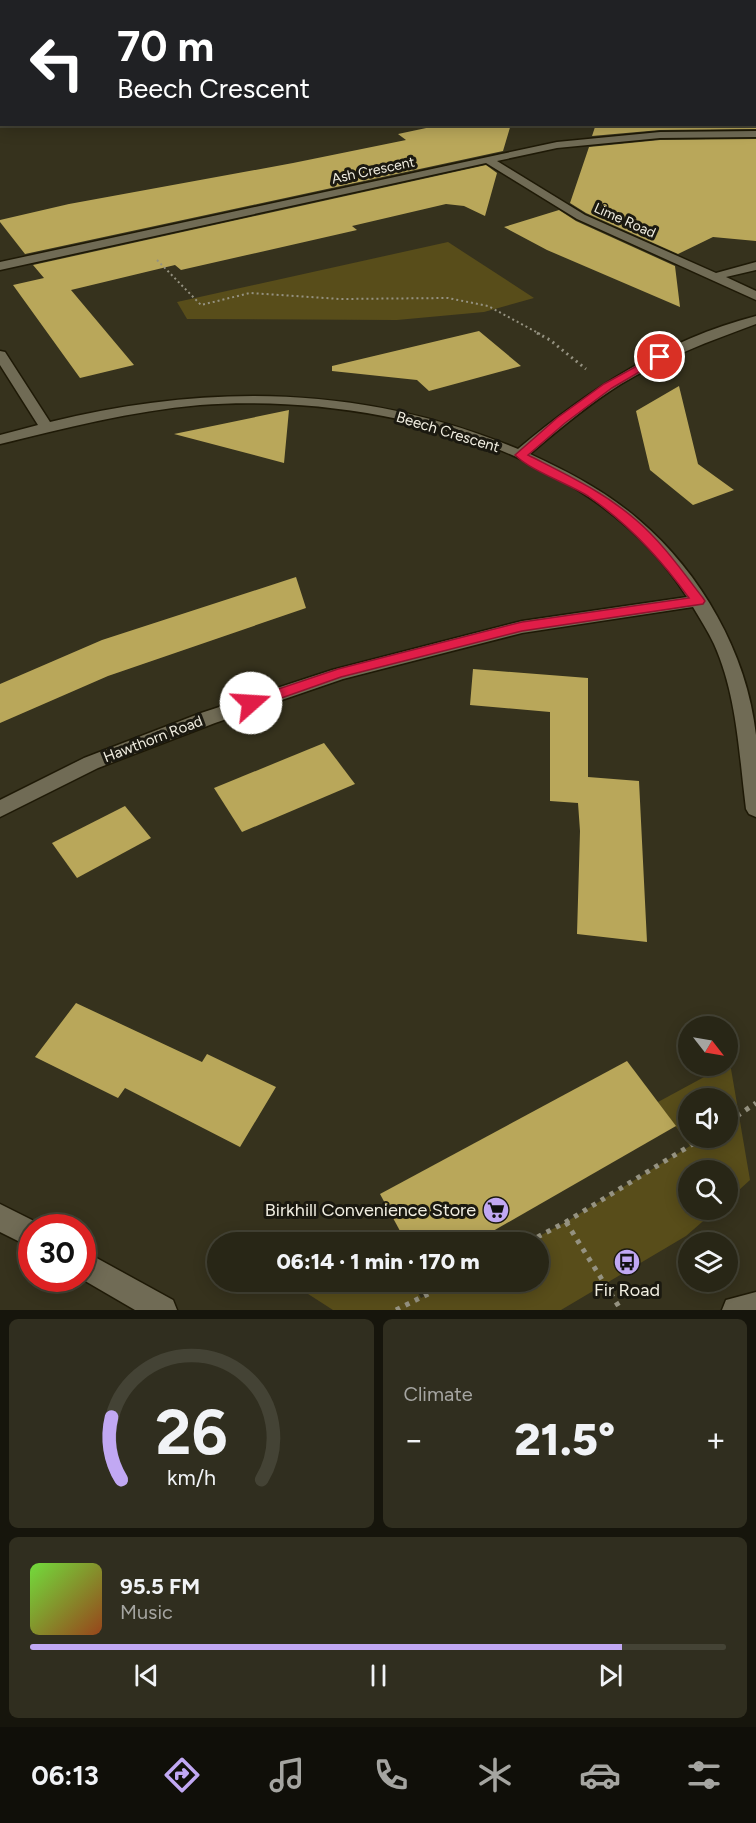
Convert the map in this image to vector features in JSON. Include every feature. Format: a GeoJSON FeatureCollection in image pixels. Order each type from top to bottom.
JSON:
{"type":"FeatureCollection","features":[{"type":"Feature","properties":{"kind":"street","name":"Ash Crescent"},"geometry":{"type":"LineString","coordinates":[[0,266],[557,145],[660,135],[756,134]]}},
{"type":"Feature","properties":{"kind":"street","name":"Lime Road"},"geometry":{"type":"LineString","coordinates":[[488,160],[546,198],[581,217],[717,276],[756,296]]}},
{"type":"Feature","properties":{"kind":"street"},"geometry":{"type":"LineString","coordinates":[[717,276],[756,266]]}},
{"type":"Feature","properties":{"kind":"street"},"geometry":{"type":"LineString","coordinates":[[520,455],[608,386],[660,357],[756,320]]}},
{"type":"Feature","properties":{"kind":"street"},"geometry":{"type":"LineString","coordinates":[[0,354],[46,426]]}},
{"type":"Feature","properties":{"kind":"street","name":"Beech Crescent"},"geometry":{"type":"LineString","coordinates":[[0,440],[46,426],[106,413],[173,404],[274,400],[322,402],[423,421],[520,455],[591,493],[632,522],[664,556],[698,601],[725,649],[748,706],[756,809]]}},
{"type":"Feature","properties":{"kind":"street","name":"Hawthorn Road"},"geometry":{"type":"LineString","coordinates":[[0,809],[91,763],[208,718],[338,674],[522,627],[698,601]]}},
{"type":"Feature","properties":{"kind":"street"},"geometry":{"type":"LineString","coordinates":[[0,1217],[18,1227]]}},
{"type":"Feature","properties":{"kind":"street"},"geometry":{"type":"LineString","coordinates":[[96,1272],[163,1310]]}},
{"type":"Feature","properties":{"kind":"street"},"geometry":{"type":"LineString","coordinates":[[736,1310],[756,1306]]}},
{"type":"Feature","properties":{"kind":"path"},"geometry":{"type":"LineString","coordinates":[[134,237],[201,305],[250,293],[340,299],[448,298],[488,306],[550,340],[608,386]]}},
{"type":"Feature","properties":{"kind":"path"},"geometry":{"type":"LineString","coordinates":[[738,1115],[756,1103]]}},
{"type":"Feature","properties":{"kind":"path"},"geometry":{"type":"LineString","coordinates":[[547,1232],[686,1148]]}},
{"type":"Feature","properties":{"kind":"path"},"geometry":{"type":"LineString","coordinates":[[566,1222],[621,1310]]}},
{"type":"Feature","properties":{"kind":"path"},"geometry":{"type":"LineString","coordinates":[[396,1310],[432,1292]]}},
{"type":"Feature","properties":{"kind":"shaded area"},"geometry":{"type":"Polygon","coordinates":[[[448,242],[534,298],[484,312],[397,320],[187,319],[177,302],[448,242]]]}},
{"type":"Feature","properties":{"kind":"shaded area"},"geometry":{"type":"Polygon","coordinates":[[[706,1076],[732,1076],[734,1088],[684,1088],[706,1076]]]}},
{"type":"Feature","properties":{"kind":"shaded area"},"geometry":{"type":"Polygon","coordinates":[[[678,1091],[678,1130],[658,1102],[678,1091]]]}},
{"type":"Feature","properties":{"kind":"shaded area"},"geometry":{"type":"Polygon","coordinates":[[[738,1110],[750,1180],[738,1191],[738,1160],[678,1160],[678,1220],[704,1220],[691,1232],[678,1232],[678,1241],[561,1310],[333,1310],[305,1292],[417,1292],[421,1298],[433,1292],[549,1292],[549,1232],[547,1232],[687,1148],[738,1148],[738,1110]]]}},
{"type":"Feature","properties":{"kind":"building"},"geometry":{"type":"Polygon","coordinates":[[[436,126],[510,126],[503,151],[25,254],[0,222],[0,220],[69,204],[406,140],[398,134],[436,126]]]}},
{"type":"Feature","properties":{"kind":"building"},"geometry":{"type":"Polygon","coordinates":[[[595,126],[756,126],[756,129],[660,130],[592,136],[595,126]]]}},
{"type":"Feature","properties":{"kind":"building"},"geometry":{"type":"Polygon","coordinates":[[[756,139],[756,241],[713,237],[678,254],[586,213],[570,203],[589,147],[660,140],[756,139]]]}},
{"type":"Feature","properties":{"kind":"building"},"geometry":{"type":"Polygon","coordinates":[[[486,165],[497,173],[485,216],[464,206],[446,204],[352,226],[357,230],[181,270],[175,265],[71,290],[134,365],[80,378],[13,285],[44,278],[33,265],[486,165]]]}},
{"type":"Feature","properties":{"kind":"building"},"geometry":{"type":"Polygon","coordinates":[[[559,210],[576,221],[675,266],[680,307],[547,250],[504,227],[559,210]]]}},
{"type":"Feature","properties":{"kind":"building"},"geometry":{"type":"Polygon","coordinates":[[[479,331],[521,366],[429,391],[417,380],[332,371],[332,366],[479,331]]]}},
{"type":"Feature","properties":{"kind":"building"},"geometry":{"type":"Polygon","coordinates":[[[679,386],[698,464],[734,490],[693,505],[650,470],[636,411],[679,386]]]}},
{"type":"Feature","properties":{"kind":"building"},"geometry":{"type":"Polygon","coordinates":[[[289,410],[284,463],[174,434],[289,410]]]}},
{"type":"Feature","properties":{"kind":"building"},"geometry":{"type":"Polygon","coordinates":[[[296,577],[306,608],[108,676],[0,723],[0,684],[102,640],[296,577]]]}},
{"type":"Feature","properties":{"kind":"building"},"geometry":{"type":"Polygon","coordinates":[[[473,669],[588,678],[588,777],[639,781],[647,942],[577,934],[580,831],[578,803],[550,801],[550,712],[470,705],[473,669]]]}},
{"type":"Feature","properties":{"kind":"building"},"geometry":{"type":"Polygon","coordinates":[[[324,743],[355,784],[242,832],[214,788],[324,743]]]}},
{"type":"Feature","properties":{"kind":"building"},"geometry":{"type":"Polygon","coordinates":[[[125,806],[151,838],[77,878],[52,843],[125,806]]]}},
{"type":"Feature","properties":{"kind":"building"},"geometry":{"type":"Polygon","coordinates":[[[76,1003],[202,1062],[207,1054],[276,1087],[240,1147],[125,1088],[118,1098],[35,1057],[76,1003]]]}},
{"type":"Feature","properties":{"kind":"building"},"geometry":{"type":"Polygon","coordinates":[[[627,1061],[676,1126],[491,1232],[401,1232],[380,1194],[627,1061]]]}},
{"type":"Feature","properties":{"kind":"place","name":"Birkhill Convenience Store"},"geometry":{"type":"Point","coordinates":[496,1210]}},
{"type":"Feature","properties":{"kind":"place","name":"Fir Road"},"geometry":{"type":"Point","coordinates":[627,1262]}},
{"type":"Feature","properties":{"kind":"route"},"geometry":{"type":"LineString","coordinates":[[251,703],[338,674],[522,627],[698,601],[664,556],[632,522],[591,493],[520,455],[608,386],[660,357]]}}]}
